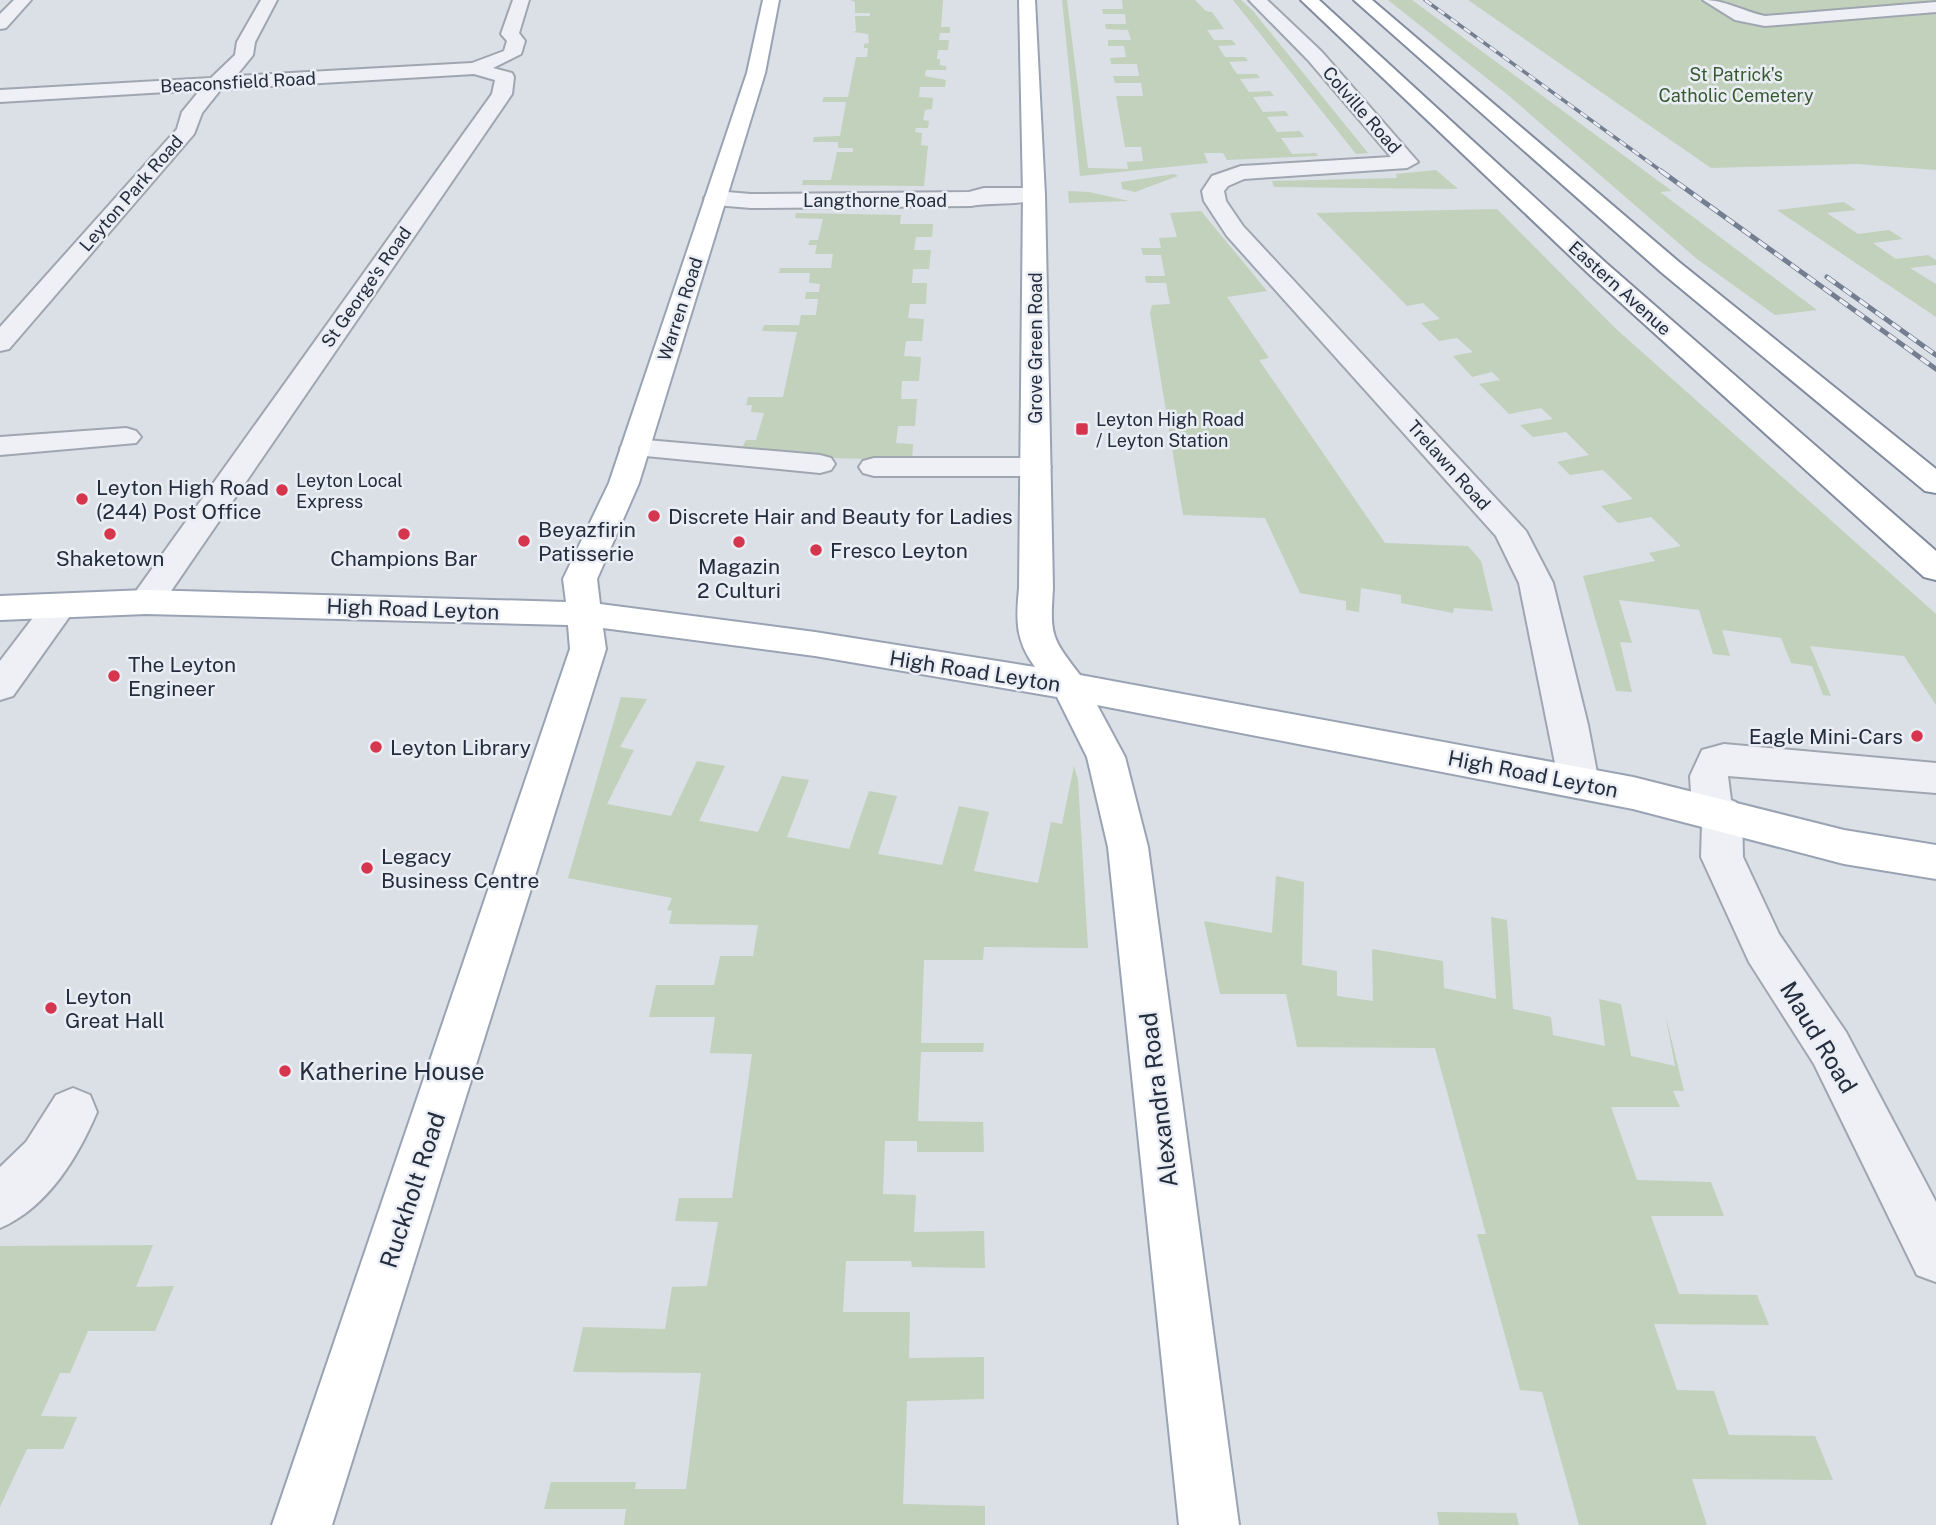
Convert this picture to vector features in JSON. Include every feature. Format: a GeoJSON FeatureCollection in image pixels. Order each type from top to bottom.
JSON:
{"type":"FeatureCollection","features":[{"type":"Feature","properties":{"kind":"main road","name":"Warren Road"},"geometry":{"type":"LineString","coordinates":[[584,614],[580,579],[624,482],[756,73],[771,0]]}},
{"type":"Feature","properties":{"kind":"main road","name":"Grove Green Road"},"geometry":{"type":"LineString","coordinates":[[1027,0],[1034,195],[1036,588],[1033,629],[1039,647],[1069,686]]}},
{"type":"Feature","properties":{"kind":"main road","name":"Eastern Avenue"},"geometry":{"type":"LineString","coordinates":[[1309,0],[1597,268],[1936,569]]}},
{"type":"Feature","properties":{"kind":"main road"},"geometry":{"type":"LineString","coordinates":[[1362,0],[1671,267],[1936,484]]}},
{"type":"Feature","properties":{"kind":"main road","name":"High Road Leyton"},"geometry":{"type":"LineString","coordinates":[[0,608],[146,602],[584,614],[815,644],[1069,686],[1578,783],[1717,812],[1844,847],[1936,863]]}},
{"type":"Feature","properties":{"kind":"main road","name":"Ruckholt Road"},"geometry":{"type":"LineString","coordinates":[[302,1525],[588,649],[584,614]]}},
{"type":"Feature","properties":{"kind":"main road","name":"Alexandra Road"},"geometry":{"type":"LineString","coordinates":[[1069,686],[1106,757],[1128,847],[1209,1525]]}},
{"type":"Feature","properties":{"kind":"street"},"geometry":{"type":"LineString","coordinates":[[0,24],[23,0]]}},
{"type":"Feature","properties":{"kind":"street","name":"Leyton Park Road"},"geometry":{"type":"LineString","coordinates":[[0,342],[187,130],[192,112],[216,83],[235,68],[269,0]]}},
{"type":"Feature","properties":{"kind":"street"},"geometry":{"type":"LineString","coordinates":[[475,68],[512,54],[516,41],[510,34],[521,0]]}},
{"type":"Feature","properties":{"kind":"street","name":"Colville Road"},"geometry":{"type":"LineString","coordinates":[[1215,201],[1213,191],[1220,181],[1241,173],[1407,162],[1315,56],[1257,0]]}},
{"type":"Feature","properties":{"kind":"street"},"geometry":{"type":"LineString","coordinates":[[1711,0],[1741,16],[1765,21],[1936,7]]}},
{"type":"Feature","properties":{"kind":"street","name":"Beaconsfield Road"},"geometry":{"type":"LineString","coordinates":[[0,96],[475,68]]}},
{"type":"Feature","properties":{"kind":"street","name":"St George's Road"},"geometry":{"type":"LineString","coordinates":[[146,602],[502,94],[505,76],[475,68]]}},
{"type":"Feature","properties":{"kind":"street","name":"Langthorne Road"},"geometry":{"type":"LineString","coordinates":[[715,198],[751,201],[971,199],[984,195],[1034,195]]}},
{"type":"Feature","properties":{"kind":"street","name":"Trelawn Road"},"geometry":{"type":"LineString","coordinates":[[1215,201],[1235,231],[1510,531],[1536,583],[1569,724],[1578,783]]}},
{"type":"Feature","properties":{"kind":"street"},"geometry":{"type":"LineString","coordinates":[[0,446],[126,438]]}},
{"type":"Feature","properties":{"kind":"street"},"geometry":{"type":"LineString","coordinates":[[635,448],[820,464]]}},
{"type":"Feature","properties":{"kind":"street"},"geometry":{"type":"LineString","coordinates":[[874,467],[1036,467]]}},
{"type":"Feature","properties":{"kind":"street"},"geometry":{"type":"LineString","coordinates":[[0,687],[60,606]]}},
{"type":"Feature","properties":{"kind":"street","name":"Maud Road"},"geometry":{"type":"LineString","coordinates":[[1936,778],[1724,758],[1716,761],[1709,776],[1717,812],[1722,857],[1764,948],[1830,1048],[1936,1256]]}},
{"type":"Feature","properties":{"kind":"street"},"geometry":{"type":"LineString","coordinates":[[0,1202],[44,1160],[73,1112]]}},
{"type":"Feature","properties":{"kind":"green space"},"geometry":{"type":"Polygon","coordinates":[[[850,0],[943,0],[941,27],[950,27],[950,33],[940,33],[939,40],[949,40],[948,50],[938,50],[937,59],[940,59],[940,65],[946,66],[946,70],[926,70],[925,76],[946,80],[945,87],[920,87],[919,97],[933,98],[932,109],[925,110],[923,120],[929,121],[928,128],[916,128],[915,132],[922,133],[921,145],[928,146],[924,186],[802,185],[803,180],[831,180],[837,152],[853,152],[853,148],[838,148],[838,142],[813,142],[814,137],[840,136],[846,102],[822,102],[824,97],[848,97],[856,57],[867,57],[868,48],[864,48],[864,44],[869,43],[868,34],[853,32],[856,31],[855,16],[870,16],[870,13],[855,13],[855,2],[850,0]]]}},
{"type":"Feature","properties":{"kind":"green space"},"geometry":{"type":"Polygon","coordinates":[[[1062,0],[1067,0],[1088,168],[1128,169],[1127,162],[1143,161],[1141,147],[1125,147],[1116,96],[1143,96],[1141,83],[1115,83],[1113,76],[1139,76],[1137,64],[1111,64],[1110,58],[1126,57],[1124,46],[1108,46],[1108,40],[1131,40],[1128,30],[1106,29],[1105,24],[1126,24],[1125,14],[1103,14],[1102,9],[1123,9],[1122,0],[1195,0],[1206,11],[1212,12],[1224,29],[1207,30],[1214,40],[1232,40],[1236,45],[1218,46],[1225,57],[1245,57],[1248,61],[1229,62],[1237,74],[1257,74],[1260,78],[1240,79],[1249,92],[1270,91],[1274,96],[1253,97],[1263,112],[1285,111],[1289,116],[1267,117],[1277,132],[1300,131],[1304,137],[1281,138],[1292,154],[1316,153],[1318,156],[1227,160],[1223,153],[1204,153],[1208,163],[1080,176],[1062,0]]]}},
{"type":"Feature","properties":{"kind":"green space"},"geometry":{"type":"Polygon","coordinates":[[[1233,0],[1241,0],[1253,11],[1368,153],[1356,154],[1233,0]]]}},
{"type":"Feature","properties":{"kind":"green space"},"geometry":{"type":"Polygon","coordinates":[[[1388,0],[1412,0],[1672,191],[1660,192],[1817,310],[1775,315],[1697,259],[1508,95],[1388,0]]]}},
{"type":"Feature","properties":{"kind":"green space","name":"St Patrick's Catholic Cemetery"},"geometry":{"type":"Polygon","coordinates":[[[1468,0],[1936,0],[1936,170],[1856,164],[1711,168],[1468,0]]]}},
{"type":"Feature","properties":{"kind":"green space"},"geometry":{"type":"Polygon","coordinates":[[[1436,170],[1458,189],[1274,187],[1272,181],[1397,178],[1396,174],[1436,170]]]}},
{"type":"Feature","properties":{"kind":"green space"},"geometry":{"type":"Polygon","coordinates":[[[1174,174],[1178,176],[1135,192],[1122,189],[1121,182],[1174,174]]]}},
{"type":"Feature","properties":{"kind":"green space"},"geometry":{"type":"Polygon","coordinates":[[[1068,191],[1089,192],[1129,201],[1069,203],[1068,191]]]}},
{"type":"Feature","properties":{"kind":"green space"},"geometry":{"type":"Polygon","coordinates":[[[1844,202],[1856,210],[1827,213],[1858,234],[1889,230],[1903,239],[1873,243],[1896,259],[1928,255],[1936,260],[1936,265],[1910,268],[1936,284],[1936,317],[1777,210],[1844,202]]]}},
{"type":"Feature","properties":{"kind":"green space"},"geometry":{"type":"Polygon","coordinates":[[[1497,209],[1615,328],[1936,614],[1936,705],[1904,656],[1810,646],[1831,696],[1823,695],[1812,666],[1791,663],[1781,638],[1722,630],[1730,656],[1713,654],[1699,610],[1619,600],[1632,643],[1620,642],[1632,692],[1616,691],[1583,576],[1655,561],[1649,553],[1681,546],[1651,517],[1618,523],[1601,506],[1633,499],[1603,470],[1570,475],[1557,462],[1589,455],[1566,432],[1533,437],[1520,425],[1553,419],[1541,408],[1509,414],[1479,384],[1500,380],[1492,372],[1472,377],[1453,356],[1473,352],[1457,338],[1439,341],[1421,323],[1440,319],[1423,303],[1407,306],[1316,213],[1497,209]]]}},
{"type":"Feature","properties":{"kind":"green space"},"geometry":{"type":"Polygon","coordinates":[[[1201,211],[1267,291],[1227,297],[1269,358],[1259,360],[1385,543],[1468,546],[1481,561],[1493,611],[1454,608],[1453,613],[1401,603],[1401,595],[1361,588],[1359,612],[1346,610],[1346,601],[1300,593],[1265,518],[1183,515],[1150,313],[1152,305],[1170,304],[1166,283],[1146,283],[1145,276],[1165,276],[1161,255],[1143,255],[1141,248],[1161,248],[1159,238],[1177,237],[1170,213],[1201,211]]]}},
{"type":"Feature","properties":{"kind":"green space"},"geometry":{"type":"Polygon","coordinates":[[[796,213],[901,215],[900,224],[933,224],[932,237],[916,237],[914,250],[931,250],[929,269],[913,269],[912,283],[927,283],[926,304],[910,304],[908,318],[924,319],[922,341],[906,341],[904,356],[921,357],[919,381],[902,381],[901,399],[917,399],[915,426],[898,426],[896,443],[913,444],[912,460],[830,458],[741,450],[746,440],[756,440],[764,413],[751,412],[752,405],[746,405],[748,397],[783,397],[797,332],[762,331],[764,325],[799,325],[801,315],[816,315],[818,299],[805,299],[806,292],[819,292],[820,284],[809,283],[810,273],[779,273],[780,268],[831,268],[833,254],[815,254],[817,245],[808,245],[810,240],[818,240],[823,219],[795,218],[796,213]]]}},
{"type":"Feature","properties":{"kind":"green space"},"geometry":{"type":"Polygon","coordinates":[[[621,697],[647,699],[620,747],[634,750],[607,804],[671,816],[697,761],[725,766],[699,821],[758,832],[782,776],[809,780],[787,837],[849,849],[869,791],[897,796],[878,854],[942,865],[959,806],[989,812],[974,871],[1038,883],[1051,822],[1062,824],[1074,766],[1078,780],[1088,948],[984,947],[983,960],[924,960],[921,1043],[984,1043],[983,1052],[921,1052],[918,1121],[983,1122],[984,1152],[917,1152],[917,1141],[885,1141],[883,1194],[916,1195],[914,1232],[984,1231],[985,1268],[912,1267],[911,1261],[846,1261],[843,1312],[910,1312],[909,1358],[984,1357],[984,1399],[907,1401],[903,1504],[985,1506],[985,1525],[624,1525],[626,1509],[544,1509],[551,1482],[636,1482],[635,1489],[686,1489],[701,1373],[573,1372],[583,1327],[665,1329],[672,1287],[707,1286],[718,1222],[675,1221],[679,1198],[732,1198],[752,1054],[710,1053],[715,1017],[649,1017],[656,985],[714,985],[720,956],[753,956],[758,925],[669,924],[672,911],[667,910],[672,898],[568,878],[621,697]]]}},
{"type":"Feature","properties":{"kind":"green space"},"geometry":{"type":"Polygon","coordinates":[[[1276,876],[1304,882],[1302,965],[1337,971],[1337,996],[1373,1001],[1372,949],[1443,961],[1444,988],[1496,999],[1491,917],[1507,920],[1513,1009],[1551,1017],[1553,1035],[1605,1046],[1599,999],[1621,1004],[1631,1056],[1675,1066],[1665,1013],[1684,1091],[1673,1091],[1680,1107],[1611,1107],[1637,1180],[1711,1182],[1724,1216],[1651,1216],[1679,1294],[1757,1295],[1769,1325],[1654,1324],[1677,1390],[1714,1391],[1729,1435],[1815,1436],[1833,1480],[1692,1479],[1707,1525],[1579,1525],[1542,1392],[1520,1390],[1477,1234],[1486,1234],[1435,1048],[1297,1047],[1286,994],[1220,994],[1204,921],[1272,933],[1276,876]]]}},
{"type":"Feature","properties":{"kind":"green space"},"geometry":{"type":"Polygon","coordinates":[[[153,1245],[136,1287],[174,1286],[155,1331],[88,1331],[70,1373],[60,1373],[41,1416],[77,1417],[63,1449],[27,1449],[0,1507],[0,1246],[153,1245]]]}},
{"type":"Feature","properties":{"kind":"green space"},"geometry":{"type":"Polygon","coordinates":[[[1437,1512],[1516,1513],[1519,1525],[1439,1525],[1437,1512]]]}},
{"type":"Feature","properties":{"kind":"railway"},"geometry":{"type":"LineString","coordinates":[[1425,0],[1664,173]]}},
{"type":"Feature","properties":{"kind":"railway"},"geometry":{"type":"LineString","coordinates":[[1661,171],[1936,369]]}},
{"type":"Feature","properties":{"kind":"railway"},"geometry":{"type":"LineString","coordinates":[[1827,277],[1936,355]]}},
{"type":"Feature","properties":{"kind":"place","name":"Leyton High Road / Leyton Station"},"geometry":{"type":"Point","coordinates":[1082,429]}},
{"type":"Feature","properties":{"kind":"place","name":"Leyton Local Express"},"geometry":{"type":"Point","coordinates":[282,490]}},
{"type":"Feature","properties":{"kind":"place","name":"Leyton High Road (244) Post Office"},"geometry":{"type":"Point","coordinates":[82,499]}},
{"type":"Feature","properties":{"kind":"place","name":"Discrete Hair and Beauty for Ladies"},"geometry":{"type":"Point","coordinates":[654,516]}},
{"type":"Feature","properties":{"kind":"place","name":"Shaketown"},"geometry":{"type":"Point","coordinates":[110,534]}},
{"type":"Feature","properties":{"kind":"place","name":"Champions Bar"},"geometry":{"type":"Point","coordinates":[404,534]}},
{"type":"Feature","properties":{"kind":"place","name":"Beyazfirin Patisserie"},"geometry":{"type":"Point","coordinates":[524,541]}},
{"type":"Feature","properties":{"kind":"place","name":"Magazin 2 Culturi"},"geometry":{"type":"Point","coordinates":[739,542]}},
{"type":"Feature","properties":{"kind":"place","name":"Fresco Leyton"},"geometry":{"type":"Point","coordinates":[816,550]}},
{"type":"Feature","properties":{"kind":"place","name":"The Leyton Engineer"},"geometry":{"type":"Point","coordinates":[114,676]}},
{"type":"Feature","properties":{"kind":"place","name":"Eagle Mini-Cars"},"geometry":{"type":"Point","coordinates":[1917,736]}},
{"type":"Feature","properties":{"kind":"place","name":"Leyton Library"},"geometry":{"type":"Point","coordinates":[376,747]}},
{"type":"Feature","properties":{"kind":"place","name":"Legacy Business Centre"},"geometry":{"type":"Point","coordinates":[367,868]}},
{"type":"Feature","properties":{"kind":"place","name":"Leyton Great Hall"},"geometry":{"type":"Point","coordinates":[51,1008]}},
{"type":"Feature","properties":{"kind":"place","name":"Katherine House"},"geometry":{"type":"Point","coordinates":[285,1071]}}]}
